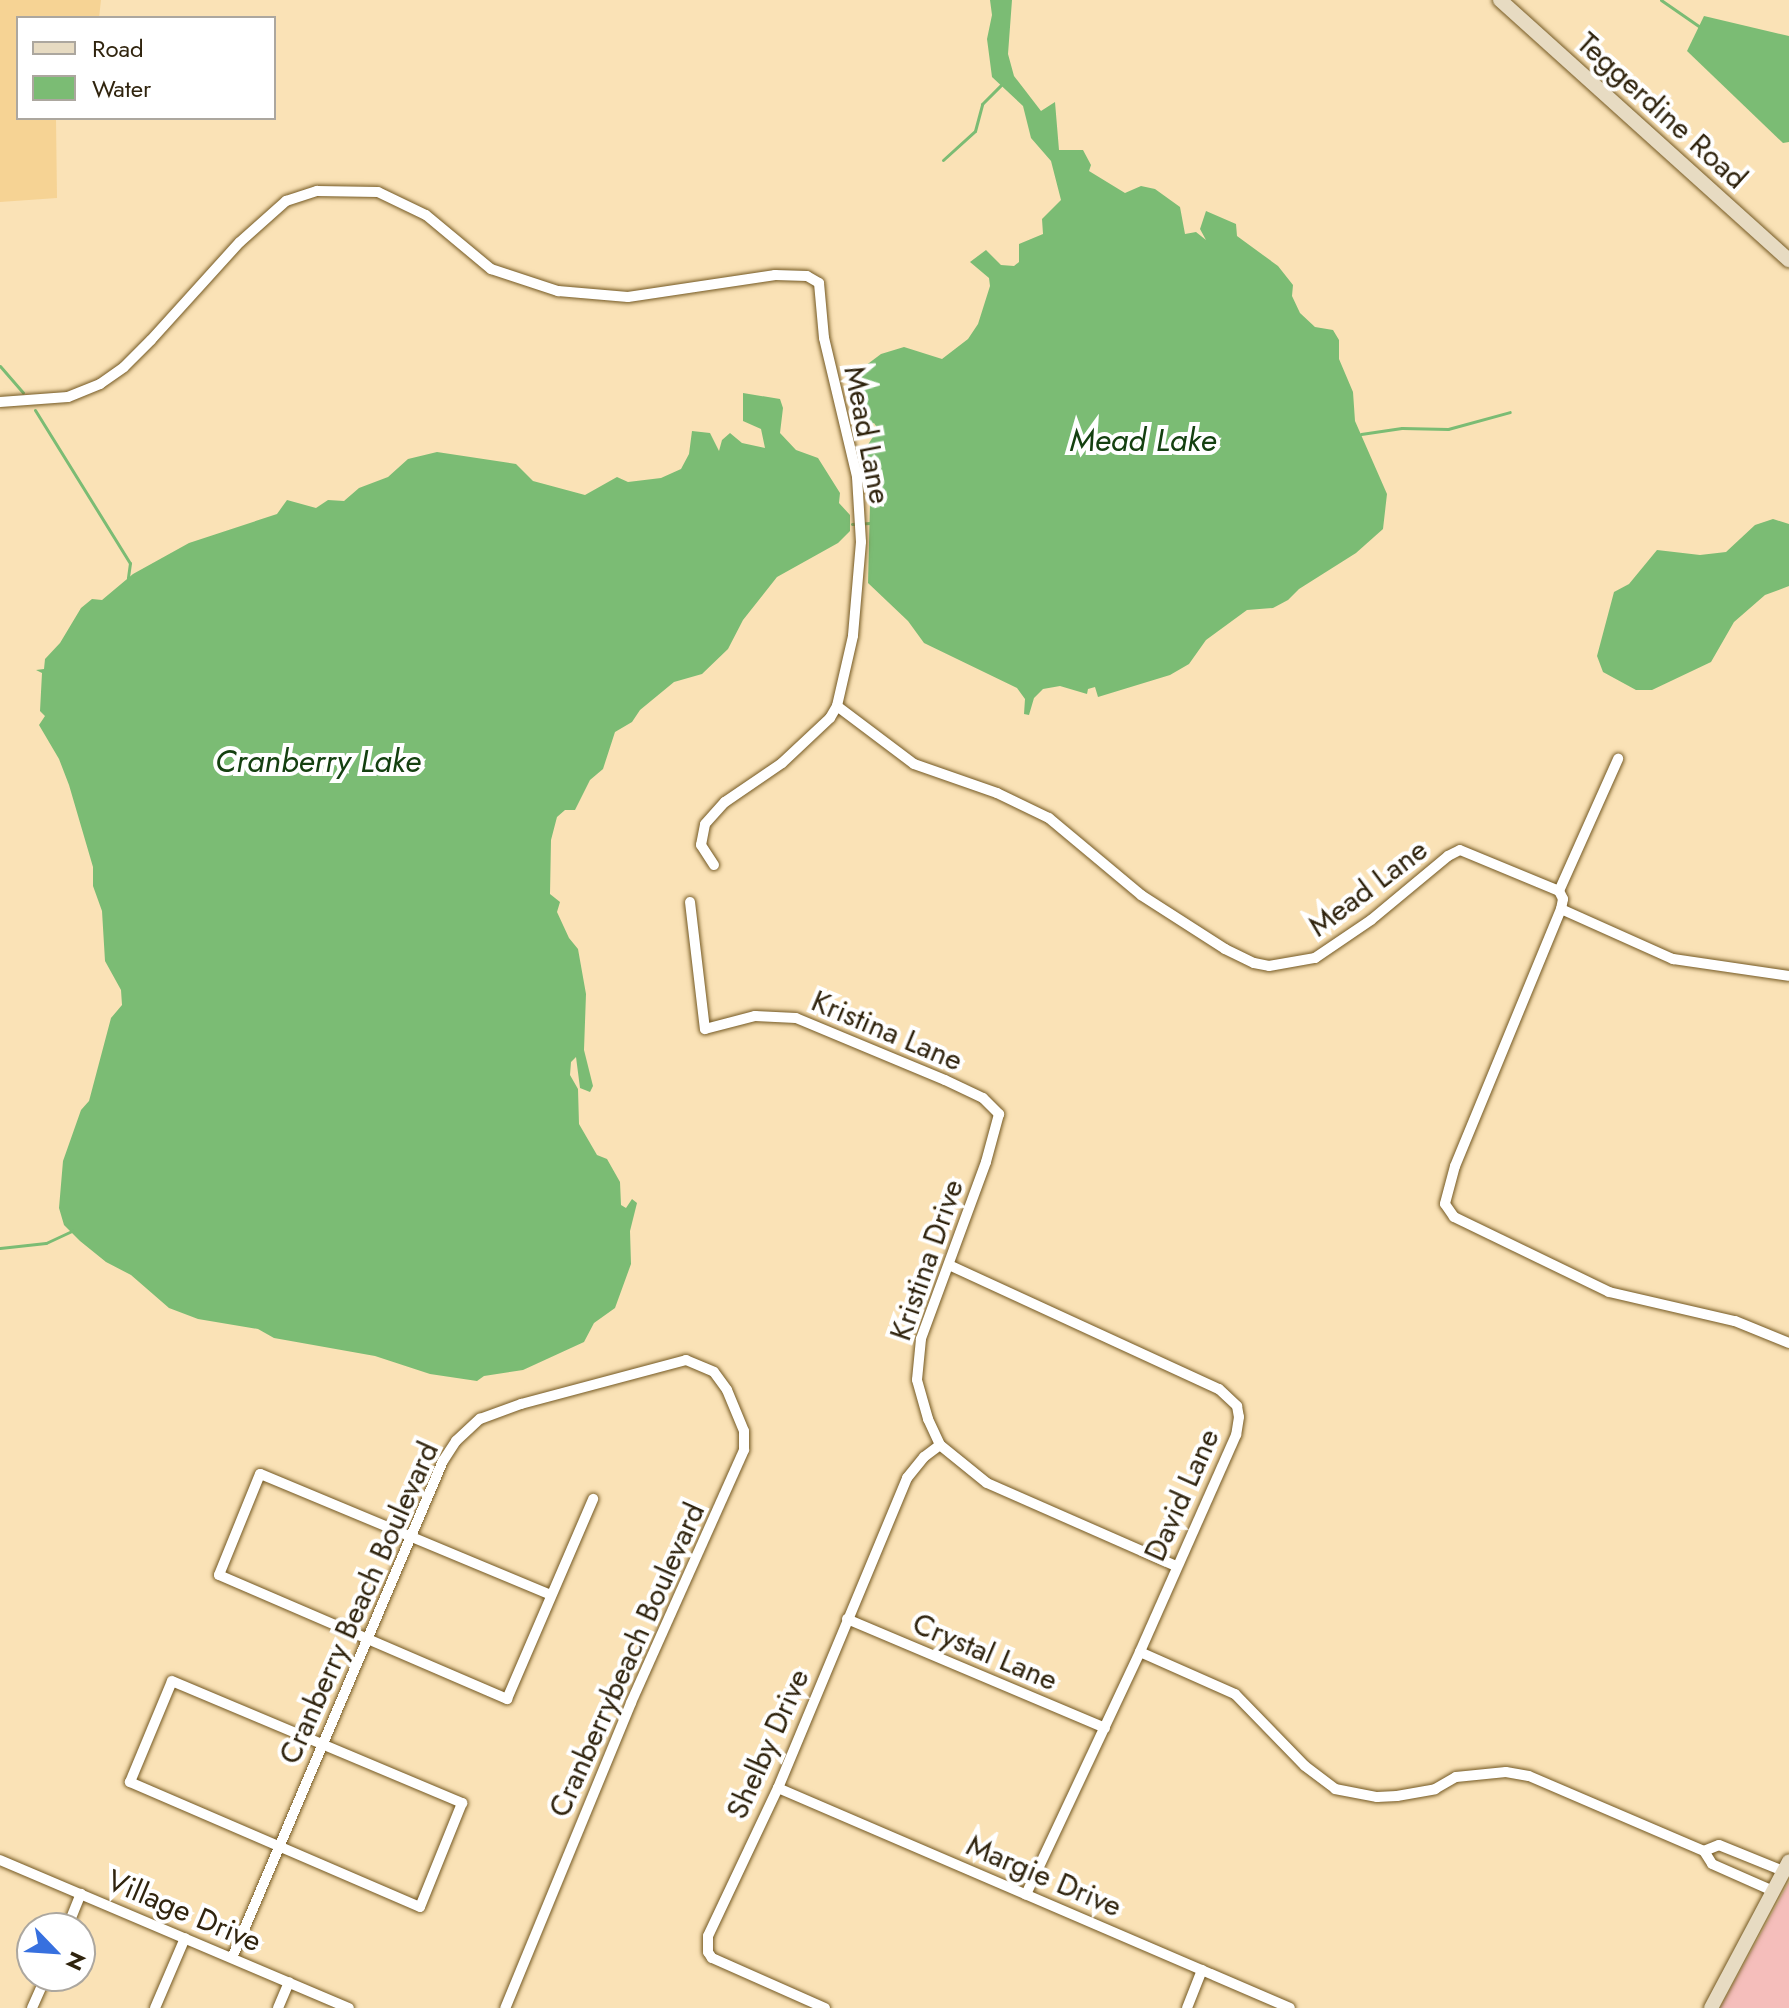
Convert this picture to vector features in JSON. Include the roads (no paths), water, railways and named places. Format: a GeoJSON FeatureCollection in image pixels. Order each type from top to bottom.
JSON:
{"type":"FeatureCollection","features":[{"type":"Feature","properties":{"kind":"street","name":"Teggerdine Road"},"geometry":{"type":"LineString","coordinates":[[1500,0],[1789,260]]}},
{"type":"Feature","properties":{"kind":"street","name":"Mead Lane"},"geometry":{"type":"LineString","coordinates":[[0,402],[68,397],[100,384],[124,367],[240,242],[286,201],[317,191],[378,192],[426,215],[491,269],[558,291],[628,297],[783,275],[807,276],[819,283],[824,338],[857,477],[861,542],[853,636],[837,706],[914,764],[997,793],[1049,818],[1141,895],[1225,949],[1254,963],[1269,966],[1315,958],[1371,920],[1448,856],[1460,850],[1559,891]]}},
{"type":"Feature","properties":{"kind":"street"},"geometry":{"type":"LineString","coordinates":[[714,865],[701,845],[705,824],[725,802],[782,763],[830,718],[837,706]]}},
{"type":"Feature","properties":{"kind":"street"},"geometry":{"type":"LineString","coordinates":[[1618,759],[1559,891],[1563,899],[1561,909],[1455,1166],[1445,1204],[1454,1217],[1609,1292],[1735,1321],[1789,1343]]}},
{"type":"Feature","properties":{"kind":"street","name":"Kristina Lane"},"geometry":{"type":"LineString","coordinates":[[690,902],[705,1029],[755,1016],[796,1018],[945,1080],[983,1098],[997,1112]]}},
{"type":"Feature","properties":{"kind":"street"},"geometry":{"type":"LineString","coordinates":[[1561,909],[1673,959],[1789,976]]}},
{"type":"Feature","properties":{"kind":"street","name":"Kristina Drive"},"geometry":{"type":"LineString","coordinates":[[997,1112],[999,1124],[921,1339],[917,1380],[928,1419],[940,1445],[987,1483],[1176,1566]]}},
{"type":"Feature","properties":{"kind":"street","name":"David Lane"},"geometry":{"type":"LineString","coordinates":[[949,1265],[1219,1389],[1237,1406],[1240,1426],[1140,1652],[1026,1894]]}},
{"type":"Feature","properties":{"kind":"street","name":"Cranberrybeach Boulevard"},"geometry":{"type":"LineString","coordinates":[[505,2008],[637,1689],[744,1450],[744,1431],[738,1410],[714,1372],[686,1360],[675,1361]]}},
{"type":"Feature","properties":{"kind":"street","name":"Cranberry Beach Boulevard"},"geometry":{"type":"LineString","coordinates":[[232,1958],[443,1461],[456,1441],[480,1419],[521,1404],[675,1361]]}},
{"type":"Feature","properties":{"kind":"street","name":"Shelby Drive"},"geometry":{"type":"LineString","coordinates":[[825,2008],[712,1958],[708,1952],[708,1936],[778,1788],[907,1478],[924,1457],[940,1445]]}},
{"type":"Feature","properties":{"kind":"street"},"geometry":{"type":"LineString","coordinates":[[551,1595],[260,1474],[219,1575],[507,1699],[593,1499]]}},
{"type":"Feature","properties":{"kind":"street","name":"Crystal Lane"},"geometry":{"type":"LineString","coordinates":[[847,1619],[1105,1728]]}},
{"type":"Feature","properties":{"kind":"street"},"geometry":{"type":"LineString","coordinates":[[1140,1652],[1235,1694],[1305,1766],[1335,1789],[1377,1797],[1397,1796],[1435,1789],[1456,1777],[1506,1772],[1529,1776],[1704,1851],[1712,1864],[1771,1890]]}},
{"type":"Feature","properties":{"kind":"street"},"geometry":{"type":"LineString","coordinates":[[172,1681],[462,1803],[420,1907],[279,1847],[130,1782],[172,1681]]}},
{"type":"Feature","properties":{"kind":"street","name":"Margie Drive"},"geometry":{"type":"LineString","coordinates":[[778,1788],[1290,2008]]}},
{"type":"Feature","properties":{"kind":"street"},"geometry":{"type":"LineString","coordinates":[[1704,1851],[1719,1845],[1786,1866],[1711,2008]]}},
{"type":"Feature","properties":{"kind":"street","name":"Village Drive"},"geometry":{"type":"LineString","coordinates":[[0,1860],[349,2008]]}},
{"type":"Feature","properties":{"kind":"street"},"geometry":{"type":"LineString","coordinates":[[74,1912],[81,1894]]}},
{"type":"Feature","properties":{"kind":"street"},"geometry":{"type":"LineString","coordinates":[[155,2008],[185,1938]]}},
{"type":"Feature","properties":{"kind":"street"},"geometry":{"type":"LineString","coordinates":[[1187,2008],[1202,1970]]}},
{"type":"Feature","properties":{"kind":"street"},"geometry":{"type":"LineString","coordinates":[[278,2008],[289,1982]]}},
{"type":"Feature","properties":{"kind":"water","name":"Mead Lake"},"geometry":{"type":"Polygon","coordinates":[[[990,0],[1012,0],[1008,54],[1014,76],[1041,111],[1055,102],[1059,150],[1083,150],[1091,165],[1089,171],[1125,193],[1141,186],[1155,189],[1180,207],[1185,234],[1196,232],[1206,240],[1200,229],[1206,211],[1236,224],[1237,236],[1278,266],[1293,285],[1292,296],[1300,313],[1315,327],[1333,330],[1339,340],[1339,359],[1353,392],[1355,421],[1387,494],[1383,529],[1356,553],[1273,608],[1247,610],[1206,640],[1189,664],[1170,675],[1098,697],[1095,687],[1088,689],[1087,694],[1060,686],[1043,689],[1034,698],[1029,715],[1024,714],[1025,699],[1017,688],[924,643],[908,621],[868,583],[870,503],[862,454],[878,429],[874,423],[860,429],[846,390],[861,369],[881,354],[904,347],[942,359],[968,339],[978,324],[990,286],[989,278],[970,262],[986,250],[1001,265],[1014,266],[1019,262],[1019,244],[1043,234],[1042,219],[1061,200],[1051,161],[1031,138],[1023,106],[992,77],[987,39],[992,15],[990,0]]]}},
{"type":"Feature","properties":{"kind":"water"},"geometry":{"type":"Polygon","coordinates":[[[1704,16],[1789,36],[1789,142],[1783,143],[1687,51],[1704,16]]]}},
{"type":"Feature","properties":{"kind":"water","name":"Cranberry Lake"},"geometry":{"type":"Polygon","coordinates":[[[743,393],[780,399],[783,408],[780,433],[796,450],[818,458],[840,493],[839,503],[850,515],[850,531],[838,543],[777,577],[743,620],[728,649],[702,674],[674,682],[640,710],[632,722],[615,732],[603,769],[590,780],[575,810],[565,810],[557,817],[551,840],[550,894],[560,902],[557,912],[578,949],[586,994],[584,1050],[593,1086],[590,1092],[580,1088],[576,1057],[571,1062],[570,1075],[578,1089],[579,1124],[597,1155],[607,1159],[620,1182],[621,1205],[626,1208],[632,1199],[637,1203],[630,1231],[631,1264],[615,1308],[594,1323],[584,1342],[523,1370],[484,1376],[477,1381],[430,1374],[375,1356],[274,1338],[258,1329],[198,1319],[169,1308],[131,1275],[106,1262],[80,1241],[64,1225],[59,1208],[63,1161],[81,1110],[89,1101],[111,1018],[122,1005],[121,990],[105,961],[102,911],[93,886],[93,867],[69,785],[59,759],[39,725],[45,716],[40,711],[42,673],[36,670],[44,669],[45,659],[60,643],[81,608],[92,599],[102,600],[133,574],[189,543],[277,514],[287,500],[316,508],[328,500],[344,501],[359,488],[388,477],[408,459],[437,452],[516,464],[533,481],[585,495],[617,477],[628,482],[661,478],[681,469],[689,454],[692,431],[710,433],[719,451],[722,440],[730,433],[742,443],[765,448],[761,429],[743,421],[743,393]]]}},
{"type":"Feature","properties":{"kind":"water"},"geometry":{"type":"Polygon","coordinates":[[[1773,519],[1789,524],[1789,586],[1765,595],[1734,622],[1711,662],[1652,690],[1636,690],[1603,672],[1597,656],[1614,592],[1629,584],[1657,550],[1700,555],[1726,552],[1755,525],[1773,519]]]}},
{"type":"Feature","properties":{"kind":"waterway"},"geometry":{"type":"LineString","coordinates":[[1661,0],[1700,27]]}},
{"type":"Feature","properties":{"kind":"waterway"},"geometry":{"type":"LineString","coordinates":[[943,160],[975,131],[982,104],[1001,85]]}},
{"type":"Feature","properties":{"kind":"waterway"},"geometry":{"type":"LineString","coordinates":[[0,366],[23,392]]}},
{"type":"Feature","properties":{"kind":"waterway"},"geometry":{"type":"LineString","coordinates":[[35,410],[130,563],[128,578]]}},
{"type":"Feature","properties":{"kind":"waterway"},"geometry":{"type":"LineString","coordinates":[[1361,434],[1402,428],[1448,429],[1510,412]]}},
{"type":"Feature","properties":{"kind":"waterway"},"geometry":{"type":"LineString","coordinates":[[852,524],[870,523]]}},
{"type":"Feature","properties":{"kind":"waterway"},"geometry":{"type":"LineString","coordinates":[[0,1248],[46,1243],[72,1231]]}}]}
